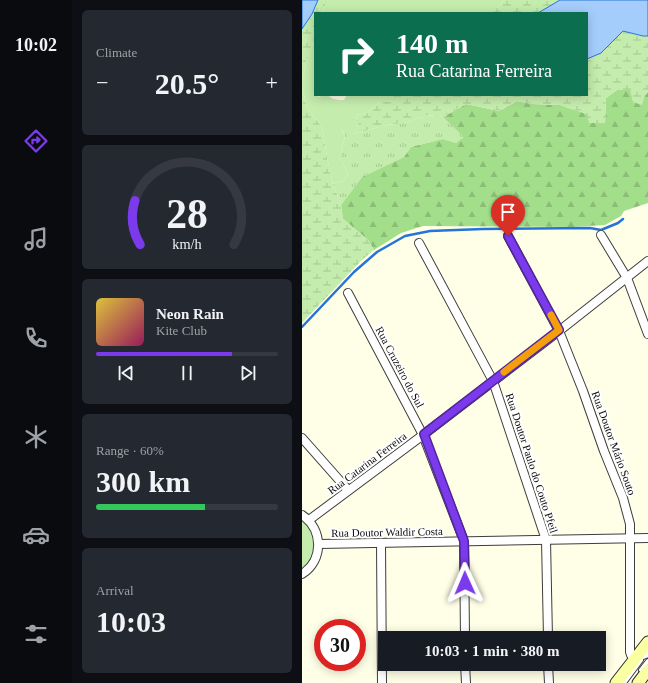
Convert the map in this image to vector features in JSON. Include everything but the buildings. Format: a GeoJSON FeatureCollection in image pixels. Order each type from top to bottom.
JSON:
{"type":"FeatureCollection","features":[{"type":"Feature","properties":{"kind":"main road"},"geometry":{"type":"LineString","coordinates":[[616,683],[635,658],[648,649]]}},
{"type":"Feature","properties":{"kind":"street"},"geometry":{"type":"LineString","coordinates":[[601,235],[627,278],[648,334]]}},
{"type":"Feature","properties":{"kind":"street","name":"Rua Doutor Mário Souto"},"geometry":{"type":"LineString","coordinates":[[508,236],[559,330],[623,498],[630,524],[630,652],[635,658]]}},
{"type":"Feature","properties":{"kind":"street","name":"Rua Doutor Paulo do Couto Pfeil"},"geometry":{"type":"LineString","coordinates":[[419,242],[493,381],[546,540],[548,631]]}},
{"type":"Feature","properties":{"kind":"street","name":"Rua Catarina Ferreira"},"geometry":{"type":"LineString","coordinates":[[309,520],[424,434],[648,261]]}},
{"type":"Feature","properties":{"kind":"street","name":"Rua Cruzeiro do Sul"},"geometry":{"type":"LineString","coordinates":[[348,293],[424,434],[464,541],[465,631]]}},
{"type":"Feature","properties":{"kind":"street"},"geometry":{"type":"LineString","coordinates":[[302,438],[348,490]]}},
{"type":"Feature","properties":{"kind":"street","name":"Rua Doutor Waldir Costa"},"geometry":{"type":"LineString","coordinates":[[302,515],[313,525],[319,544],[315,560],[309,569],[302,574]]}},
{"type":"Feature","properties":{"kind":"street","name":"Rua Doutor Waldir Costa"},"geometry":{"type":"LineString","coordinates":[[319,544],[648,538]]}},
{"type":"Feature","properties":{"kind":"street"},"geometry":{"type":"LineString","coordinates":[[381,543],[382,683]]}},
{"type":"Feature","properties":{"kind":"street"},"geometry":{"type":"LineString","coordinates":[[465,671],[466,683]]}},
{"type":"Feature","properties":{"kind":"street"},"geometry":{"type":"LineString","coordinates":[[548,671],[549,683]]}},
{"type":"Feature","properties":{"kind":"lane"},"geometry":{"type":"LineString","coordinates":[[624,683],[648,649]]}},
{"type":"Feature","properties":{"kind":"lane"},"geometry":{"type":"LineString","coordinates":[[642,675],[648,662]]}},
{"type":"Feature","properties":{"kind":"green space"},"geometry":{"type":"Polygon","coordinates":[[[318,0],[328,0],[322,12],[314,12],[314,41],[307,57],[302,82],[302,29],[312,14],[318,0]]]}},
{"type":"Feature","properties":{"kind":"green space"},"geometry":{"type":"Polygon","coordinates":[[[328,0],[504,0],[493,12],[322,12],[328,0]]]}},
{"type":"Feature","properties":{"kind":"green space"},"geometry":{"type":"Polygon","coordinates":[[[504,0],[560,0],[540,12],[493,12],[504,0]]]}},
{"type":"Feature","properties":{"kind":"green space"},"geometry":{"type":"Polygon","coordinates":[[[623,31],[648,36],[648,92],[645,95],[642,105],[633,102],[630,90],[617,90],[606,98],[605,123],[589,123],[587,114],[560,105],[531,104],[517,101],[499,111],[466,104],[443,117],[428,115],[404,123],[386,125],[354,134],[358,125],[356,115],[367,113],[380,102],[391,102],[393,96],[588,96],[588,59],[601,53],[623,31]]]}},
{"type":"Feature","properties":{"kind":"green space"},"geometry":{"type":"Polygon","coordinates":[[[314,41],[314,96],[329,96],[334,99],[344,100],[346,96],[393,96],[392,102],[380,102],[367,113],[356,115],[358,125],[354,134],[341,129],[345,136],[340,158],[348,174],[344,181],[333,184],[322,127],[307,107],[302,87],[307,57],[314,41]]]}},
{"type":"Feature","properties":{"kind":"green space"},"geometry":{"type":"Polygon","coordinates":[[[302,87],[307,107],[322,127],[333,184],[341,205],[343,219],[368,240],[374,250],[361,261],[302,323],[302,87]]]}},
{"type":"Feature","properties":{"kind":"green space"},"geometry":{"type":"Polygon","coordinates":[[[617,90],[631,90],[645,95],[648,92],[648,203],[624,211],[621,216],[605,225],[572,227],[423,226],[401,233],[374,250],[368,240],[343,219],[341,205],[362,177],[404,157],[411,147],[443,139],[456,143],[464,137],[443,117],[466,104],[499,111],[517,101],[531,104],[560,105],[587,114],[605,123],[606,98],[617,90]]]}},
{"type":"Feature","properties":{"kind":"green space"},"geometry":{"type":"Polygon","coordinates":[[[428,115],[443,117],[465,137],[456,143],[443,139],[411,147],[404,157],[362,177],[341,205],[333,184],[344,181],[348,174],[340,158],[345,136],[341,128],[354,134],[386,125],[404,123],[428,115]]]}},
{"type":"Feature","properties":{"kind":"green space"},"geometry":{"type":"Polygon","coordinates":[[[302,520],[311,531],[314,544],[311,558],[302,569],[302,520]]]}},
{"type":"Feature","properties":{"kind":"water"},"geometry":{"type":"Polygon","coordinates":[[[302,0],[318,0],[312,14],[302,29],[302,0]]]}},
{"type":"Feature","properties":{"kind":"water"},"geometry":{"type":"Polygon","coordinates":[[[560,0],[648,0],[648,36],[623,31],[601,53],[588,59],[588,12],[540,12],[560,0]]]}},
{"type":"Feature","properties":{"kind":"waterway"},"geometry":{"type":"LineString","coordinates":[[302,327],[354,272],[377,252],[405,236],[430,231],[483,229],[590,228],[601,230],[618,223],[623,219]]}},
{"type":"Feature","properties":{"kind":"slow traffic"},"geometry":{"type":"LineString","coordinates":[[504,372],[559,330],[551,315]]}},
{"type":"Feature","properties":{"kind":"route"},"geometry":{"type":"LineString","coordinates":[[465,583],[464,541],[424,434],[559,330],[508,236]]}}]}
